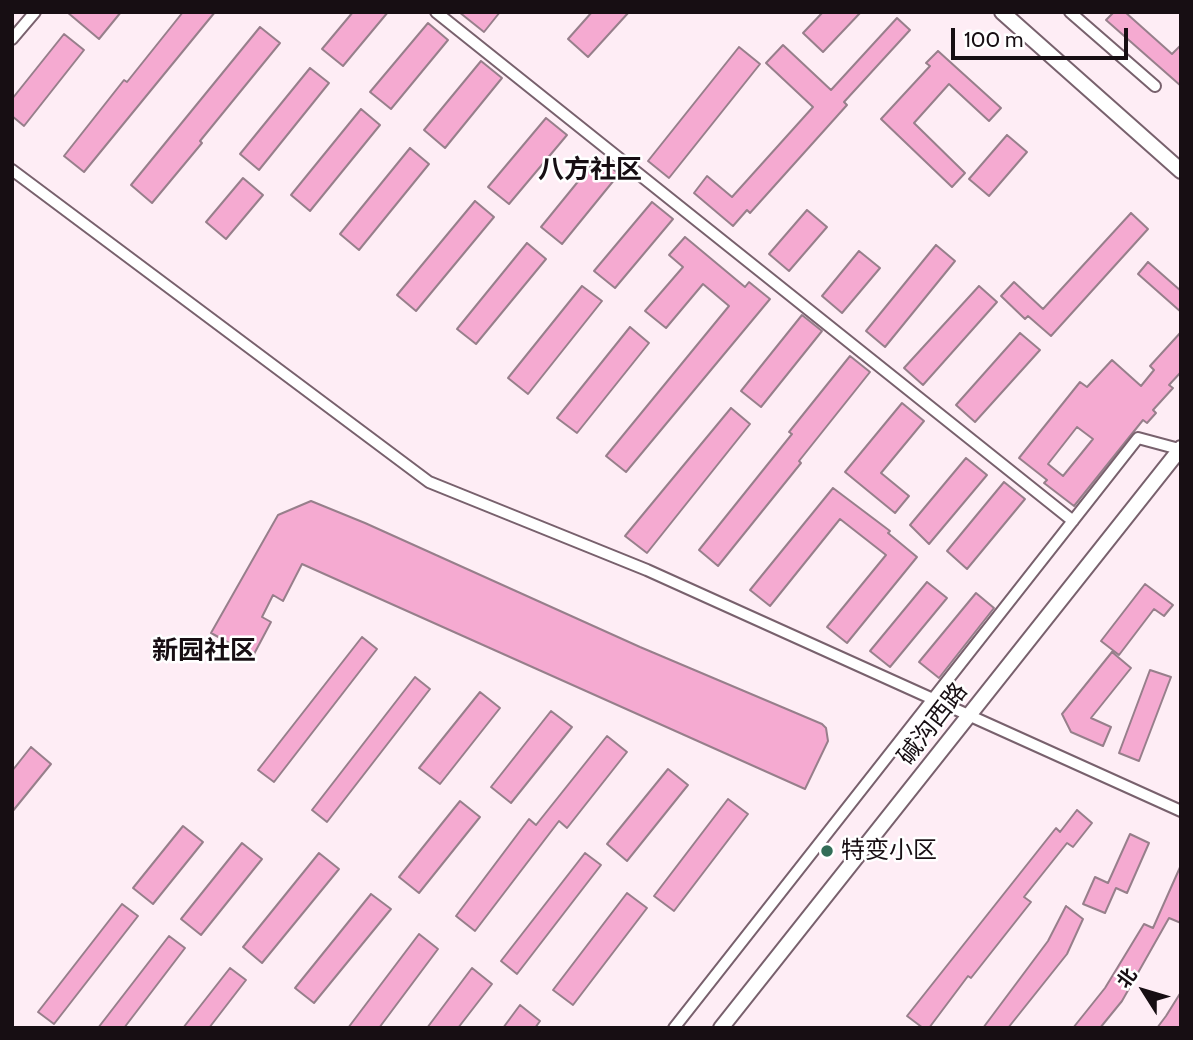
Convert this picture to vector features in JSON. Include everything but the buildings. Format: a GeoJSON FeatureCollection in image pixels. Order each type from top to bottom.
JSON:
{"type":"FeatureCollection","features":[{"type":"Feature","properties":{"kind":"street"},"geometry":{"type":"LineString","coordinates":[[12,39],[35,12]]}},
{"type":"Feature","properties":{"kind":"street"},"geometry":{"type":"LineString","coordinates":[[436,12],[1073,521]]}},
{"type":"Feature","properties":{"kind":"street"},"geometry":{"type":"LineString","coordinates":[[1002,12],[1181,172]]}},
{"type":"Feature","properties":{"kind":"street"},"geometry":{"type":"LineString","coordinates":[[1070,12],[1155,86]]}},
{"type":"Feature","properties":{"kind":"street"},"geometry":{"type":"LineString","coordinates":[[12,170],[429,482],[647,570],[1181,811]]}},
{"type":"Feature","properties":{"kind":"street"},"geometry":{"type":"LineString","coordinates":[[674,1028],[1138,438],[1180,449]]}},
{"type":"Feature","properties":{"kind":"street","name":"碱沟西路"},"geometry":{"type":"LineString","coordinates":[[721,1028],[1180,449]]}},
{"type":"Feature","properties":{"kind":"place","name":"特变小区"},"geometry":{"type":"Point","coordinates":[827,851]}},
{"type":"Feature","properties":{"kind":"district","name":"八方社区"},"geometry":{"type":"Point","coordinates":[590,170]}},
{"type":"Feature","properties":{"kind":"district","name":"新园社区"},"geometry":{"type":"Point","coordinates":[204,651]}}]}
